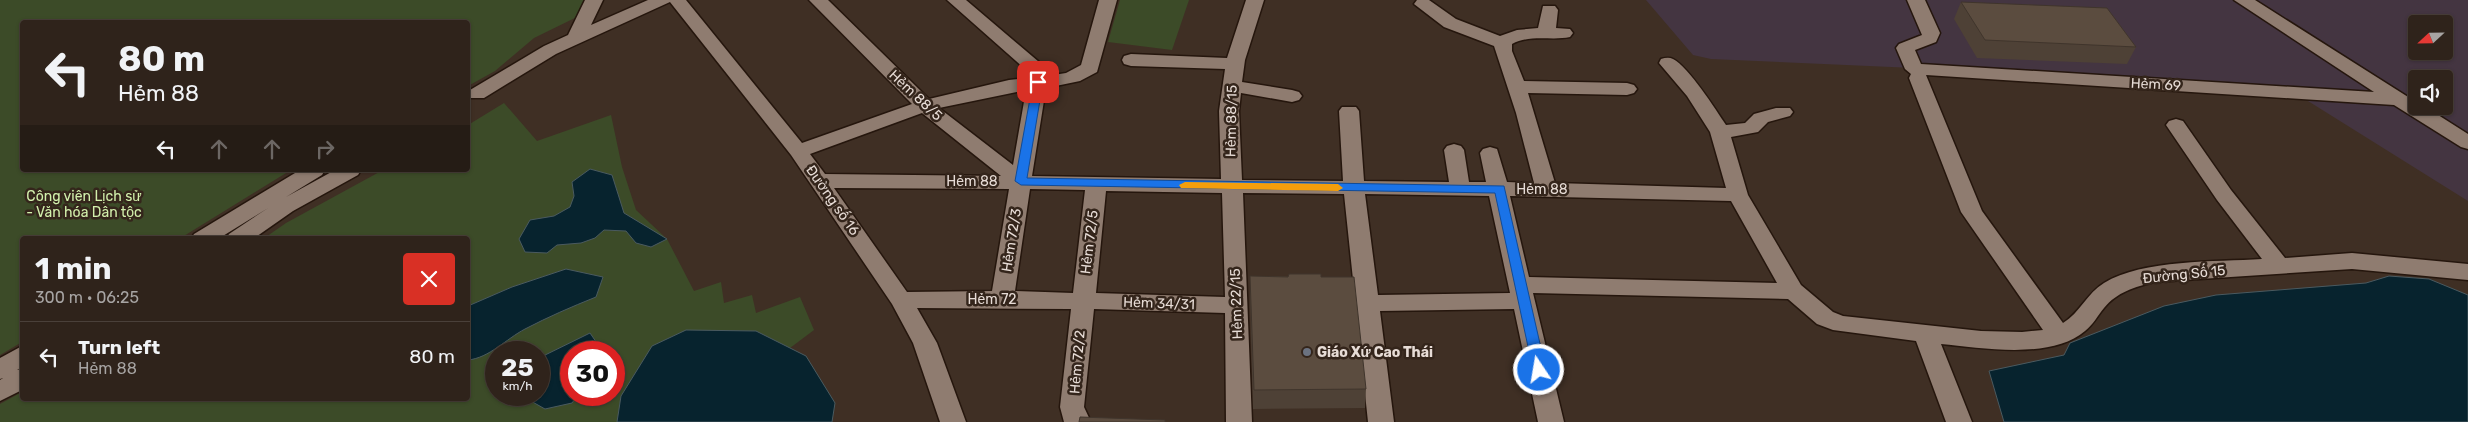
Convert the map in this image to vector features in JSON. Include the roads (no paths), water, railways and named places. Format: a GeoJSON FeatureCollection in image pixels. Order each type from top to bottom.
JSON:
{"type":"FeatureCollection","features":[{"type":"Feature","properties":{"kind":"street"},"geometry":{"type":"LineString","coordinates":[[576,37],[594,0]]}},
{"type":"Feature","properties":{"kind":"street"},"geometry":{"type":"LineString","coordinates":[[471,98],[550,50],[662,0]]}},
{"type":"Feature","properties":{"kind":"street","name":"Đường số 16"},"geometry":{"type":"LineString","coordinates":[[677,0],[798,151],[901,300],[925,343],[953,422]]}},
{"type":"Feature","properties":{"kind":"street","name":"Hẻm 88/5"},"geometry":{"type":"LineString","coordinates":[[818,0],[925,106],[1021,181]]}},
{"type":"Feature","properties":{"kind":"street"},"geometry":{"type":"LineString","coordinates":[[956,0],[1032,66],[1038,76],[1038,82]]}},
{"type":"Feature","properties":{"kind":"street"},"geometry":{"type":"LineString","coordinates":[[798,151],[925,106],[958,97],[1078,76],[1090,68],[1108,0]]}},
{"type":"Feature","properties":{"kind":"street","name":"Hẻm 88/15"},"geometry":{"type":"LineString","coordinates":[[1232,186],[1229,111],[1231,86],[1235,64],[1255,0]]}},
{"type":"Feature","properties":{"kind":"street"},"geometry":{"type":"LineString","coordinates":[[1916,0],[1931,33],[1930,38],[1908,45],[1905,48],[1972,212],[2060,336]]}},
{"type":"Feature","properties":{"kind":"street"},"geometry":{"type":"LineString","coordinates":[[2243,0],[2468,143]]}},
{"type":"Feature","properties":{"kind":"street"},"geometry":{"type":"LineString","coordinates":[[1423,4],[1450,23],[1503,44]]}},
{"type":"Feature","properties":{"kind":"street"},"geometry":{"type":"LineString","coordinates":[[1503,44],[1512,37],[1555,33],[1549,10]]}},
{"type":"Feature","properties":{"kind":"street"},"geometry":{"type":"LineString","coordinates":[[1503,44],[1503,51],[1526,113],[1546,189]]}},
{"type":"Feature","properties":{"kind":"street"},"geometry":{"type":"LineString","coordinates":[[1131,60],[1235,64]]}},
{"type":"Feature","properties":{"kind":"street"},"geometry":{"type":"LineString","coordinates":[[1668,63],[1694,93],[1720,132],[1738,195],[1793,292],[1833,322],[1925,334],[1960,422]]}},
{"type":"Feature","properties":{"kind":"street","name":"Hẻm 69"},"geometry":{"type":"LineString","coordinates":[[1913,67],[2398,99]]}},
{"type":"Feature","properties":{"kind":"street","name":"Hẻm 72/3"},"geometry":{"type":"LineString","coordinates":[[1002,299],[1038,82]]}},
{"type":"Feature","properties":{"kind":"street"},"geometry":{"type":"LineString","coordinates":[[1231,86],[1292,96]]}},
{"type":"Feature","properties":{"kind":"street"},"geometry":{"type":"LineString","coordinates":[[1516,86],[1627,89]]}},
{"type":"Feature","properties":{"kind":"street"},"geometry":{"type":"LineString","coordinates":[[1349,111],[1354,188],[1381,422]]}},
{"type":"Feature","properties":{"kind":"street"},"geometry":{"type":"LineString","coordinates":[[1720,132],[1748,129],[1761,118],[1783,112]]}},
{"type":"Feature","properties":{"kind":"street"},"geometry":{"type":"LineString","coordinates":[[2176,125],[2224,195],[2279,266]]}},
{"type":"Feature","properties":{"kind":"street"},"geometry":{"type":"LineString","coordinates":[[1454,150],[1460,188]]}},
{"type":"Feature","properties":{"kind":"street"},"geometry":{"type":"LineString","coordinates":[[1490,154],[1500,189],[1551,422]]}},
{"type":"Feature","properties":{"kind":"street"},"geometry":{"type":"LineString","coordinates":[[207,236],[312,172]]}},
{"type":"Feature","properties":{"kind":"street"},"geometry":{"type":"LineString","coordinates":[[241,236],[286,206],[347,172]]}},
{"type":"Feature","properties":{"kind":"street","name":"Hẻm 88"},"geometry":{"type":"LineString","coordinates":[[820,181],[1021,181],[1354,188],[1546,189],[1738,195]]}},
{"type":"Feature","properties":{"kind":"street","name":"Hẻm 72/5"},"geometry":{"type":"LineString","coordinates":[[1082,300],[1096,183]]}},
{"type":"Feature","properties":{"kind":"street","name":"Hẻm 22/15"},"geometry":{"type":"LineString","coordinates":[[1232,186],[1243,291],[1239,422]]}},
{"type":"Feature","properties":{"kind":"street","name":"Đường Số 15"},"geometry":{"type":"LineString","coordinates":[[1925,334],[2025,341],[2060,336],[2075,328],[2103,294],[2129,281],[2154,274],[2352,261],[2468,272]]}},
{"type":"Feature","properties":{"kind":"street"},"geometry":{"type":"LineString","coordinates":[[1339,282],[1367,292],[1522,293],[1710,289],[1793,292]]}},
{"type":"Feature","properties":{"kind":"street","name":"Hẻm 34/31"},"geometry":{"type":"LineString","coordinates":[[1082,300],[1243,291]]}},
{"type":"Feature","properties":{"kind":"street","name":"Hẻm 72"},"geometry":{"type":"LineString","coordinates":[[901,300],[1082,300]]}},
{"type":"Feature","properties":{"kind":"street","name":"Hẻm 72/2"},"geometry":{"type":"LineString","coordinates":[[1078,422],[1074,417],[1072,407],[1082,300]]}},
{"type":"Feature","properties":{"kind":"street"},"geometry":{"type":"LineString","coordinates":[[0,370],[20,356]]}},
{"type":"Feature","properties":{"kind":"street"},"geometry":{"type":"LineString","coordinates":[[0,392],[20,379]]}},
{"type":"Feature","properties":{"kind":"water"},"geometry":{"type":"Polygon","coordinates":[[[590,169],[612,175],[624,213],[667,239],[651,247],[636,243],[626,231],[604,230],[595,238],[581,243],[557,245],[547,253],[525,252],[519,239],[530,220],[554,216],[570,207],[574,196],[572,182],[590,169]]]}},
{"type":"Feature","properties":{"kind":"water"},"geometry":{"type":"Polygon","coordinates":[[[566,269],[603,277],[596,297],[525,329],[507,341],[485,341],[485,355],[470,360],[470,305],[512,287],[566,269]]]}},
{"type":"Feature","properties":{"kind":"water"},"geometry":{"type":"Polygon","coordinates":[[[2389,276],[2429,279],[2468,295],[2468,422],[2004,422],[1989,371],[2064,355],[2070,343],[2164,306],[2216,295],[2366,283],[2389,276]]]}},
{"type":"Feature","properties":{"kind":"water"},"geometry":{"type":"Polygon","coordinates":[[[686,330],[756,331],[806,356],[835,403],[832,422],[617,422],[619,406],[625,406],[625,390],[652,346],[686,330]]]}},
{"type":"Feature","properties":{"kind":"water"},"geometry":{"type":"Polygon","coordinates":[[[590,333],[595,341],[574,341],[590,333]]]}},
{"type":"Feature","properties":{"kind":"water"},"geometry":{"type":"Polygon","coordinates":[[[560,348],[560,406],[545,409],[540,406],[550,406],[550,353],[560,348]]]}},
{"type":"Feature","properties":{"kind":"place","name":"Giáo Xứ Cao Thái"},"geometry":{"type":"Point","coordinates":[1307,352]}},
{"type":"Feature","properties":{"kind":"park label","name":"Công viên Lịch sử - Văn hóa Dân tộc"},"geometry":{"type":"Point","coordinates":[84,204]}}]}
